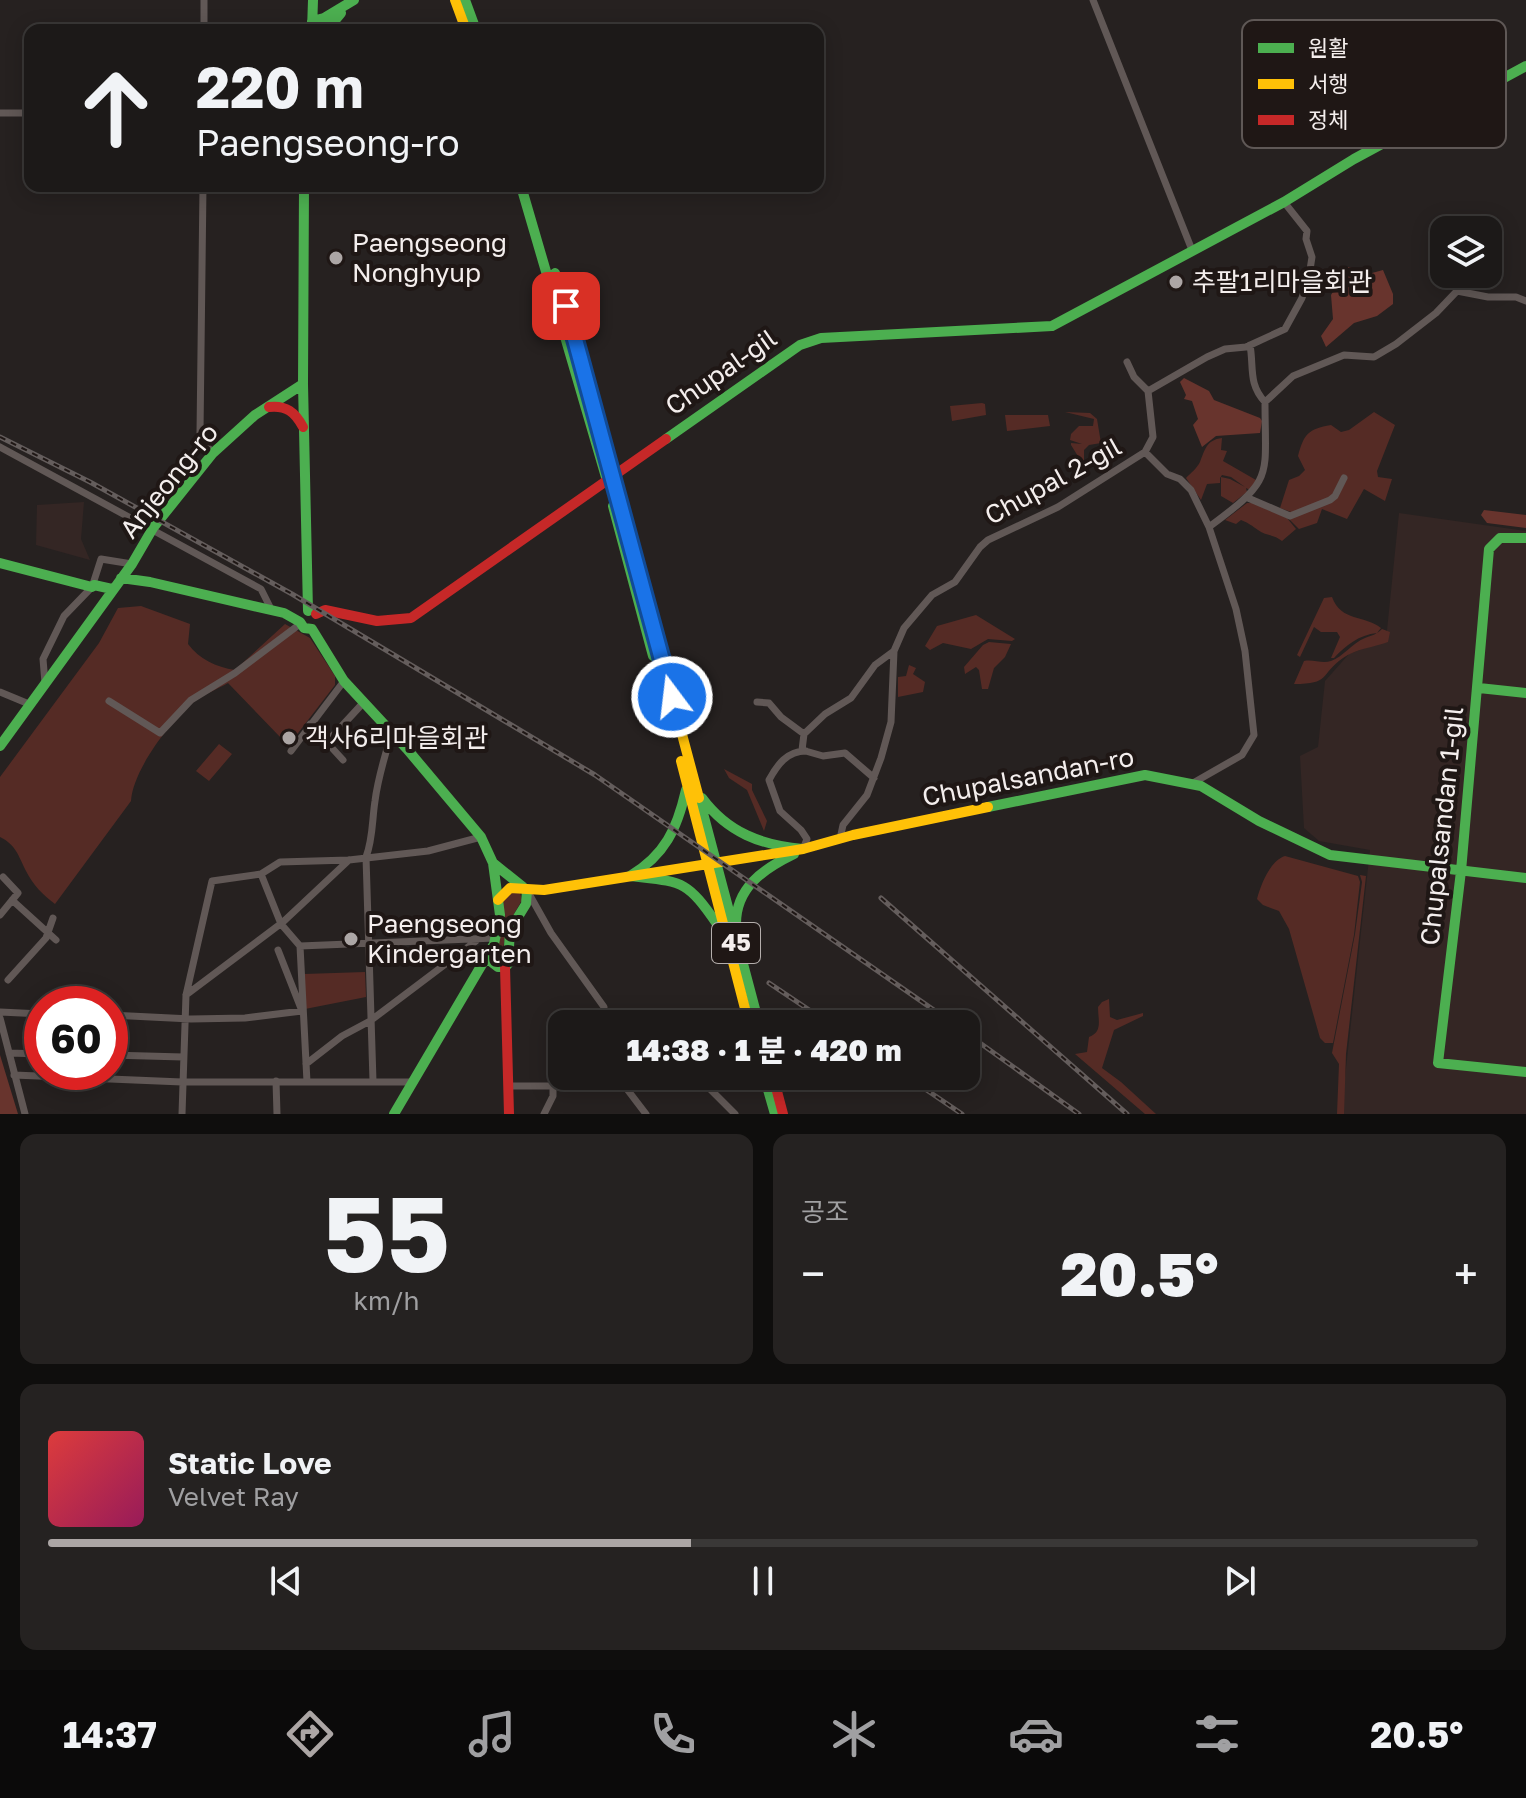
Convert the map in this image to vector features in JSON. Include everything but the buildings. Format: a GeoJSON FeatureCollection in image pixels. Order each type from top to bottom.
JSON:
{"type":"FeatureCollection","features":[{"type":"Feature","properties":{"kind":"street"},"geometry":{"type":"LineString","coordinates":[[204,0],[204,24]]}},
{"type":"Feature","properties":{"kind":"street"},"geometry":{"type":"LineString","coordinates":[[312,24],[313,0]]}},
{"type":"Feature","properties":{"kind":"street"},"geometry":{"type":"LineString","coordinates":[[316,24],[339,7],[355,0]]}},
{"type":"Feature","properties":{"kind":"street"},"geometry":{"type":"LineString","coordinates":[[333,24],[355,0]]}},
{"type":"Feature","properties":{"kind":"street"},"geometry":{"type":"LineString","coordinates":[[455,0],[464,24]]}},
{"type":"Feature","properties":{"kind":"street"},"geometry":{"type":"LineString","coordinates":[[465,0],[474,24]]}},
{"type":"Feature","properties":{"kind":"street"},"geometry":{"type":"LineString","coordinates":[[1093,0],[1192,250]]}},
{"type":"Feature","properties":{"kind":"street","name":"Chupal-gil"},"geometry":{"type":"LineString","coordinates":[[1506,77],[1526,66]]}},
{"type":"Feature","properties":{"kind":"street"},"geometry":{"type":"LineString","coordinates":[[0,113],[24,113]]}},
{"type":"Feature","properties":{"kind":"street","name":"Chupal-gil"},"geometry":{"type":"LineString","coordinates":[[312,613],[325,610],[363,621],[387,623],[411,618],[800,345],[821,338],[1052,326],[1284,202],[1374,148]]}},
{"type":"Feature","properties":{"kind":"street"},"geometry":{"type":"LineString","coordinates":[[203,192],[200,433],[213,453]]}},
{"type":"Feature","properties":{"kind":"street"},"geometry":{"type":"LineString","coordinates":[[109,701],[160,733],[191,700],[304,625],[318,621],[312,613],[304,428],[304,192]]}},
{"type":"Feature","properties":{"kind":"street","name":"45"},"geometry":{"type":"LineString","coordinates":[[523,192],[609,475]]}},
{"type":"Feature","properties":{"kind":"street","name":"45"},"geometry":{"type":"LineString","coordinates":[[530,192],[575,334],[746,1010]]}},
{"type":"Feature","properties":{"kind":"street"},"geometry":{"type":"LineString","coordinates":[[1148,391],[1207,357],[1225,349],[1250,345],[1285,329],[1302,298],[1312,257],[1306,239],[1307,231],[1284,202]]}},
{"type":"Feature","properties":{"kind":"street"},"geometry":{"type":"LineString","coordinates":[[1265,402],[1293,376],[1344,355],[1374,357],[1385,351],[1436,313],[1457,291],[1488,297],[1516,297],[1526,301]]}},
{"type":"Feature","properties":{"kind":"street"},"geometry":{"type":"LineString","coordinates":[[1209,527],[1248,498],[1265,471],[1265,402],[1259,396],[1250,372],[1250,345]]}},
{"type":"Feature","properties":{"kind":"street","name":"Chupal 2-gil"},"geometry":{"type":"LineString","coordinates":[[840,839],[843,825],[867,795],[874,778],[891,722],[894,651],[904,628],[918,609],[932,595],[955,582],[988,540],[1058,507],[1145,452],[1153,437],[1148,391],[1134,377],[1127,362]]}},
{"type":"Feature","properties":{"kind":"street","name":"Anjeong-ro"},"geometry":{"type":"LineString","coordinates":[[0,746],[132,564],[153,528],[213,453],[255,415],[303,384]]}},
{"type":"Feature","properties":{"kind":"street"},"geometry":{"type":"LineString","coordinates":[[267,407],[280,405],[289,409],[304,428]]}},
{"type":"Feature","properties":{"kind":"street"},"geometry":{"type":"LineString","coordinates":[[0,447],[261,589],[272,611]]}},
{"type":"Feature","properties":{"kind":"street"},"geometry":{"type":"LineString","coordinates":[[1145,452],[1167,474],[1180,479],[1191,490],[1209,527],[1236,609],[1245,651],[1254,735],[1242,755],[1191,784]]}},
{"type":"Feature","properties":{"kind":"street"},"geometry":{"type":"LineString","coordinates":[[1248,498],[1290,516],[1330,500],[1344,478]]}},
{"type":"Feature","properties":{"kind":"street","name":"Chupalsandan 1-gil"},"geometry":{"type":"LineString","coordinates":[[1526,538],[1504,535],[1494,539],[1489,549],[1461,871],[1438,1063],[1526,1072]]}},
{"type":"Feature","properties":{"kind":"street"},"geometry":{"type":"LineString","coordinates":[[45,683],[43,659],[64,616],[92,587],[101,559],[132,564]]}},
{"type":"Feature","properties":{"kind":"street"},"geometry":{"type":"LineString","coordinates":[[0,563],[92,587],[112,589]]}},
{"type":"Feature","properties":{"kind":"street"},"geometry":{"type":"LineString","coordinates":[[121,578],[284,613],[304,625],[344,681],[392,732],[481,837],[493,863],[500,915],[495,938],[394,1114]]}},
{"type":"Feature","properties":{"kind":"street"},"geometry":{"type":"LineString","coordinates":[[874,778],[845,753],[823,756],[802,750],[804,734],[825,714],[851,698],[875,665],[894,651]]}},
{"type":"Feature","properties":{"kind":"street"},"geometry":{"type":"LineString","coordinates":[[291,751],[344,681]]}},
{"type":"Feature","properties":{"kind":"street"},"geometry":{"type":"LineString","coordinates":[[1479,688],[1526,693]]}},
{"type":"Feature","properties":{"kind":"street"},"geometry":{"type":"LineString","coordinates":[[0,692],[29,704]]}},
{"type":"Feature","properties":{"kind":"street"},"geometry":{"type":"LineString","coordinates":[[327,742],[364,702]]}},
{"type":"Feature","properties":{"kind":"street"},"geometry":{"type":"LineString","coordinates":[[757,702],[769,703],[781,717],[804,734]]}},
{"type":"Feature","properties":{"kind":"street"},"geometry":{"type":"LineString","coordinates":[[310,724],[343,760]]}},
{"type":"Feature","properties":{"kind":"street"},"geometry":{"type":"LineString","coordinates":[[373,1081],[366,857],[371,845],[384,755],[392,732]]}},
{"type":"Feature","properties":{"kind":"street"},"geometry":{"type":"LineString","coordinates":[[498,900],[505,890],[512,887],[527,890],[630,876],[669,879],[688,888],[714,917],[733,949],[741,941],[736,911],[743,892],[761,874],[803,849],[807,839],[780,811],[769,780],[790,754],[806,751]]}},
{"type":"Feature","properties":{"kind":"street","name":"Chupalsandan-ro"},"geometry":{"type":"LineString","coordinates":[[630,876],[803,849],[1145,775],[1201,786],[1259,821],[1330,855],[1526,878]]}},
{"type":"Feature","properties":{"kind":"street"},"geometry":{"type":"LineString","coordinates":[[691,786],[715,817],[737,834],[764,844],[803,849]]}},
{"type":"Feature","properties":{"kind":"street"},"geometry":{"type":"LineString","coordinates":[[630,876],[654,859],[670,840],[691,786]]}},
{"type":"Feature","properties":{"kind":"street"},"geometry":{"type":"LineString","coordinates":[[182,1114],[186,995],[212,881],[261,874],[280,862],[349,860],[428,851],[481,837]]}},
{"type":"Feature","properties":{"kind":"street"},"geometry":{"type":"LineString","coordinates":[[186,995],[281,924],[349,860]]}},
{"type":"Feature","properties":{"kind":"street"},"geometry":{"type":"LineString","coordinates":[[493,863],[527,890],[551,933],[604,1010]]}},
{"type":"Feature","properties":{"kind":"street"},"geometry":{"type":"LineString","coordinates":[[261,874],[281,924],[300,946],[307,1082]]}},
{"type":"Feature","properties":{"kind":"street"},"geometry":{"type":"LineString","coordinates":[[0,915],[18,893],[3,877]]}},
{"type":"Feature","properties":{"kind":"street"},"geometry":{"type":"LineString","coordinates":[[509,1114],[505,967],[510,959],[510,930],[526,904],[527,890]]}},
{"type":"Feature","properties":{"kind":"street"},"geometry":{"type":"LineString","coordinates":[[12,900],[56,940]]}},
{"type":"Feature","properties":{"kind":"street"},"geometry":{"type":"LineString","coordinates":[[8,980],[49,934],[53,918]]}},
{"type":"Feature","properties":{"kind":"street"},"geometry":{"type":"LineString","coordinates":[[300,946],[495,938]]}},
{"type":"Feature","properties":{"kind":"street"},"geometry":{"type":"LineString","coordinates":[[306,1064],[342,1036],[370,1021],[479,939]]}},
{"type":"Feature","properties":{"kind":"street","name":"45"},"geometry":{"type":"LineString","coordinates":[[733,949],[754,1010]]}},
{"type":"Feature","properties":{"kind":"street"},"geometry":{"type":"LineString","coordinates":[[278,950],[302,1011]]}},
{"type":"Feature","properties":{"kind":"street"},"geometry":{"type":"LineString","coordinates":[[488,955],[489,960],[498,967],[505,967]]}},
{"type":"Feature","properties":{"kind":"street"},"geometry":{"type":"LineString","coordinates":[[128,1015],[245,1018],[302,1011]]}},
{"type":"Feature","properties":{"kind":"street"},"geometry":{"type":"LineString","coordinates":[[24,1014],[0,1015],[25,1114]]}},
{"type":"Feature","properties":{"kind":"street"},"geometry":{"type":"LineString","coordinates":[[9,1053],[24,1053]]}},
{"type":"Feature","properties":{"kind":"street"},"geometry":{"type":"LineString","coordinates":[[128,1055],[183,1057]]}},
{"type":"Feature","properties":{"kind":"street"},"geometry":{"type":"LineString","coordinates":[[14,1075],[182,1082],[412,1082]]}},
{"type":"Feature","properties":{"kind":"street"},"geometry":{"type":"LineString","coordinates":[[276,1081],[277,1114]]}},
{"type":"Feature","properties":{"kind":"street"},"geometry":{"type":"LineString","coordinates":[[508,1086],[548,1086]]}},
{"type":"Feature","properties":{"kind":"street"},"geometry":{"type":"LineString","coordinates":[[544,1114],[553,1090]]}},
{"type":"Feature","properties":{"kind":"street"},"geometry":{"type":"LineString","coordinates":[[628,1090],[646,1114]]}},
{"type":"Feature","properties":{"kind":"street"},"geometry":{"type":"LineString","coordinates":[[711,1090],[735,1114]]}},
{"type":"Feature","properties":{"kind":"street"},"geometry":{"type":"LineString","coordinates":[[768,1090],[775,1114]]}},
{"type":"Feature","properties":{"kind":"street"},"geometry":{"type":"LineString","coordinates":[[777,1090],[783,1114]]}},
{"type":"Feature","properties":{"kind":"shaded area"},"geometry":{"type":"Polygon","coordinates":[[[1348,267],[1372,273],[1383,270],[1393,294],[1393,304],[1377,316],[1354,323],[1326,347],[1321,336],[1333,319],[1331,295],[1348,267]]]}},
{"type":"Feature","properties":{"kind":"shaded area"},"geometry":{"type":"Polygon","coordinates":[[[1184,378],[1209,391],[1214,400],[1260,418],[1260,433],[1216,436],[1202,447],[1193,425],[1198,419],[1192,401],[1184,399],[1186,395],[1180,382],[1184,378]]]}},
{"type":"Feature","properties":{"kind":"shaded area"},"geometry":{"type":"Polygon","coordinates":[[[985,404],[986,415],[952,421],[950,406],[985,404]]]}},
{"type":"Feature","properties":{"kind":"shaded area"},"geometry":{"type":"Polygon","coordinates":[[[1065,412],[1090,413],[1097,419],[1101,443],[1089,445],[1084,450],[1084,466],[1071,443],[1082,444],[1070,440],[1071,434],[1079,426],[1093,426],[1094,419],[1065,412]]]}},
{"type":"Feature","properties":{"kind":"shaded area"},"geometry":{"type":"Polygon","coordinates":[[[1374,412],[1395,425],[1377,471],[1378,477],[1392,479],[1385,501],[1364,489],[1347,519],[1322,509],[1317,523],[1299,529],[1289,519],[1291,512],[1280,508],[1289,480],[1305,470],[1298,456],[1302,442],[1317,428],[1331,425],[1341,432],[1349,430],[1374,412]]]}},
{"type":"Feature","properties":{"kind":"shaded area"},"geometry":{"type":"Polygon","coordinates":[[[1005,415],[1048,415],[1050,426],[1007,431],[1005,415]]]}},
{"type":"Feature","properties":{"kind":"shaded area"},"geometry":{"type":"Polygon","coordinates":[[[1222,438],[1221,450],[1227,451],[1223,461],[1256,480],[1250,490],[1246,488],[1247,492],[1233,503],[1221,496],[1221,477],[1245,487],[1231,477],[1222,475],[1220,478],[1220,483],[1207,484],[1201,500],[1186,478],[1199,464],[1209,443],[1222,438]]]}},
{"type":"Feature","properties":{"kind":"shaded area"},"geometry":{"type":"Polygon","coordinates":[[[84,502],[81,539],[90,560],[36,545],[37,505],[84,502]]]}},
{"type":"Feature","properties":{"kind":"shaded area"},"geometry":{"type":"Polygon","coordinates":[[[1247,503],[1287,518],[1296,529],[1282,541],[1241,520],[1236,524],[1225,520],[1247,503]]]}},
{"type":"Feature","properties":{"kind":"shaded area"},"geometry":{"type":"Polygon","coordinates":[[[1484,510],[1526,515],[1526,528],[1487,523],[1481,515],[1484,510]]]}},
{"type":"Feature","properties":{"kind":"shaded area"},"geometry":{"type":"Polygon","coordinates":[[[1399,513],[1526,531],[1526,1114],[1341,1114],[1370,850],[1319,841],[1304,828],[1300,756],[1318,747],[1325,681],[1349,654],[1386,640],[1399,513]]]}},
{"type":"Feature","properties":{"kind":"shaded area"},"geometry":{"type":"Polygon","coordinates":[[[1332,597],[1341,611],[1381,628],[1377,633],[1353,641],[1331,658],[1340,637],[1337,632],[1321,632],[1314,627],[1300,657],[1297,655],[1324,598],[1332,597]]]}},
{"type":"Feature","properties":{"kind":"shaded area"},"geometry":{"type":"Polygon","coordinates":[[[141,606],[190,624],[188,644],[192,649],[208,662],[235,670],[285,624],[310,638],[335,676],[335,685],[295,737],[289,731],[281,738],[228,683],[195,701],[154,747],[138,775],[131,801],[55,904],[32,881],[13,847],[0,837],[0,777],[99,643],[118,608],[141,606]]]}},
{"type":"Feature","properties":{"kind":"shaded area"},"geometry":{"type":"Polygon","coordinates":[[[976,615],[1015,639],[988,639],[971,649],[943,643],[930,650],[925,646],[937,626],[976,615]]]}},
{"type":"Feature","properties":{"kind":"shaded area"},"geometry":{"type":"Polygon","coordinates":[[[1382,629],[1390,632],[1388,642],[1348,655],[1319,680],[1294,684],[1304,661],[1331,661],[1382,629]]]}},
{"type":"Feature","properties":{"kind":"shaded area"},"geometry":{"type":"Polygon","coordinates":[[[989,642],[1011,644],[1005,657],[994,668],[988,689],[982,689],[979,670],[976,667],[965,674],[964,667],[989,642]]]}},
{"type":"Feature","properties":{"kind":"shaded area"},"geometry":{"type":"Polygon","coordinates":[[[909,665],[916,668],[913,674],[925,682],[923,692],[898,697],[898,677],[906,676],[909,665]]]}},
{"type":"Feature","properties":{"kind":"shaded area"},"geometry":{"type":"Polygon","coordinates":[[[219,744],[232,754],[209,781],[196,771],[219,744]]]}},
{"type":"Feature","properties":{"kind":"shaded area"},"geometry":{"type":"Polygon","coordinates":[[[724,769],[752,784],[767,821],[764,831],[747,790],[729,778],[724,769]]]}},
{"type":"Feature","properties":{"kind":"shaded area"},"geometry":{"type":"Polygon","coordinates":[[[1285,856],[1358,876],[1360,882],[1354,935],[1333,1043],[1325,1043],[1320,1038],[1289,929],[1279,911],[1257,899],[1271,868],[1285,856]]]}},
{"type":"Feature","properties":{"kind":"shaded area"},"geometry":{"type":"Polygon","coordinates":[[[1360,875],[1366,876],[1346,1054],[1344,1114],[1337,1114],[1339,1064],[1332,1053],[1355,934],[1362,882],[1360,875]]]}},
{"type":"Feature","properties":{"kind":"shaded area"},"geometry":{"type":"Polygon","coordinates":[[[509,889],[520,893],[522,900],[507,926],[502,955],[496,957],[503,899],[509,889]]]}},
{"type":"Feature","properties":{"kind":"shaded area"},"geometry":{"type":"Polygon","coordinates":[[[365,972],[366,997],[305,1009],[304,974],[365,972]]]}},
{"type":"Feature","properties":{"kind":"shaded area"},"geometry":{"type":"Polygon","coordinates":[[[1109,999],[1110,1017],[1117,1020],[1143,1013],[1143,1016],[1114,1030],[1102,1068],[1156,1114],[1145,1114],[1075,1054],[1087,1052],[1089,1037],[1098,1029],[1098,1007],[1109,999]]]}},
{"type":"Feature","properties":{"kind":"shaded area"},"geometry":{"type":"Polygon","coordinates":[[[0,1055],[18,1114],[0,1114],[0,1055]]]}},
{"type":"Feature","properties":{"kind":"railway"},"geometry":{"type":"LineString","coordinates":[[0,437],[90,482],[292,594],[595,775],[934,1010]]}},
{"type":"Feature","properties":{"kind":"railway"},"geometry":{"type":"LineString","coordinates":[[881,898],[1127,1114]]}},
{"type":"Feature","properties":{"kind":"railway"},"geometry":{"type":"LineString","coordinates":[[769,983],[809,1010]]}},
{"type":"Feature","properties":{"kind":"railway"},"geometry":{"type":"LineString","coordinates":[[980,1043],[1079,1114]]}},
{"type":"Feature","properties":{"kind":"railway"},"geometry":{"type":"LineString","coordinates":[[927,1090],[962,1114]]}},
{"type":"Feature","properties":{"kind":"traffic: fast"},"geometry":{"type":"LineString","coordinates":[[312,24],[313,0]]}},
{"type":"Feature","properties":{"kind":"traffic: fast"},"geometry":{"type":"LineString","coordinates":[[312,21],[324,18],[354,0]]}},
{"type":"Feature","properties":{"kind":"traffic: fast"},"geometry":{"type":"LineString","coordinates":[[465,0],[474,24]]}},
{"type":"Feature","properties":{"kind":"traffic: fast"},"geometry":{"type":"LineString","coordinates":[[332,24],[341,13]]}},
{"type":"Feature","properties":{"kind":"traffic: fast"},"geometry":{"type":"LineString","coordinates":[[1506,77],[1526,66]]}},
{"type":"Feature","properties":{"kind":"traffic: fast"},"geometry":{"type":"LineString","coordinates":[[666,439],[800,345],[821,338],[1052,326],[1284,202],[1374,148]]}},
{"type":"Feature","properties":{"kind":"traffic: fast"},"geometry":{"type":"LineString","coordinates":[[304,192],[303,384],[308,611]]}},
{"type":"Feature","properties":{"kind":"traffic: fast"},"geometry":{"type":"LineString","coordinates":[[523,192],[606,477]]}},
{"type":"Feature","properties":{"kind":"traffic: fast"},"geometry":{"type":"LineString","coordinates":[[555,273],[600,430]]}},
{"type":"Feature","properties":{"kind":"traffic: fast"},"geometry":{"type":"LineString","coordinates":[[0,746],[132,564],[153,528],[213,453],[255,415],[303,384]]}},
{"type":"Feature","properties":{"kind":"traffic: fast"},"geometry":{"type":"LineString","coordinates":[[612,473],[617,491]]}},
{"type":"Feature","properties":{"kind":"traffic: fast"},"geometry":{"type":"LineString","coordinates":[[613,506],[653,656]]}},
{"type":"Feature","properties":{"kind":"traffic: fast"},"geometry":{"type":"LineString","coordinates":[[1526,538],[1500,538],[1489,549],[1461,871],[1438,1063],[1526,1072]]}},
{"type":"Feature","properties":{"kind":"traffic: fast"},"geometry":{"type":"LineString","coordinates":[[0,563],[92,587],[112,589]]}},
{"type":"Feature","properties":{"kind":"traffic: fast"},"geometry":{"type":"LineString","coordinates":[[121,578],[284,613],[304,628],[312,629]]}},
{"type":"Feature","properties":{"kind":"traffic: fast"},"geometry":{"type":"LineString","coordinates":[[312,629],[344,681],[407,749],[481,837],[493,863],[500,915],[494,944],[394,1114]]}},
{"type":"Feature","properties":{"kind":"traffic: fast"},"geometry":{"type":"LineString","coordinates":[[1479,688],[1526,693]]}},
{"type":"Feature","properties":{"kind":"traffic: fast"},"geometry":{"type":"LineString","coordinates":[[988,807],[1145,775],[1201,786],[1259,821],[1330,855],[1526,878]]}},
{"type":"Feature","properties":{"kind":"traffic: fast"},"geometry":{"type":"LineString","coordinates":[[630,876],[652,859],[668,840],[686,790]]}},
{"type":"Feature","properties":{"kind":"traffic: fast"},"geometry":{"type":"LineString","coordinates":[[699,798],[755,1010]]}},
{"type":"Feature","properties":{"kind":"traffic: fast"},"geometry":{"type":"LineString","coordinates":[[702,798],[723,820],[746,835],[803,849]]}},
{"type":"Feature","properties":{"kind":"traffic: fast"},"geometry":{"type":"LineString","coordinates":[[736,926],[740,901],[753,881],[794,854]]}},
{"type":"Feature","properties":{"kind":"traffic: fast"},"geometry":{"type":"LineString","coordinates":[[493,863],[523,887]]}},
{"type":"Feature","properties":{"kind":"traffic: fast"},"geometry":{"type":"LineString","coordinates":[[630,876],[681,885],[698,898],[717,924]]}},
{"type":"Feature","properties":{"kind":"traffic: fast"},"geometry":{"type":"LineString","coordinates":[[488,955],[489,960],[498,967],[508,964],[510,930],[526,904],[527,890]]}},
{"type":"Feature","properties":{"kind":"traffic: fast"},"geometry":{"type":"LineString","coordinates":[[768,1090],[775,1114]]}},
{"type":"Feature","properties":{"kind":"traffic: slow"},"geometry":{"type":"LineString","coordinates":[[455,0],[464,24]]}},
{"type":"Feature","properties":{"kind":"traffic: slow"},"geometry":{"type":"LineString","coordinates":[[617,491],[699,798]]}},
{"type":"Feature","properties":{"kind":"traffic: slow"},"geometry":{"type":"LineString","coordinates":[[681,761],[745,1010]]}},
{"type":"Feature","properties":{"kind":"traffic: slow"},"geometry":{"type":"LineString","coordinates":[[498,900],[510,888],[544,890],[803,849],[853,835],[988,807]]}},
{"type":"Feature","properties":{"kind":"traffic: jam"},"geometry":{"type":"LineString","coordinates":[[269,407],[289,411],[303,427]]}},
{"type":"Feature","properties":{"kind":"traffic: jam"},"geometry":{"type":"LineString","coordinates":[[316,614],[325,610],[377,621],[411,618],[666,439]]}},
{"type":"Feature","properties":{"kind":"traffic: jam"},"geometry":{"type":"LineString","coordinates":[[505,967],[509,1114]]}},
{"type":"Feature","properties":{"kind":"traffic: jam"},"geometry":{"type":"LineString","coordinates":[[777,1090],[783,1114]]}},
{"type":"Feature","properties":{"kind":"place","name":"Paengseong Nonghyup"},"geometry":{"type":"Point","coordinates":[336,258]}},
{"type":"Feature","properties":{"kind":"place","name":"추팔1리마을회관"},"geometry":{"type":"Point","coordinates":[1176,282]}},
{"type":"Feature","properties":{"kind":"place","name":"객사6리마을회관"},"geometry":{"type":"Point","coordinates":[289,738]}},
{"type":"Feature","properties":{"kind":"place","name":"Paengseong Kindergarten"},"geometry":{"type":"Point","coordinates":[351,939]}},
{"type":"Feature","properties":{"kind":"route"},"geometry":{"type":"LineString","coordinates":[[566,306],[672,697]]}}]}
